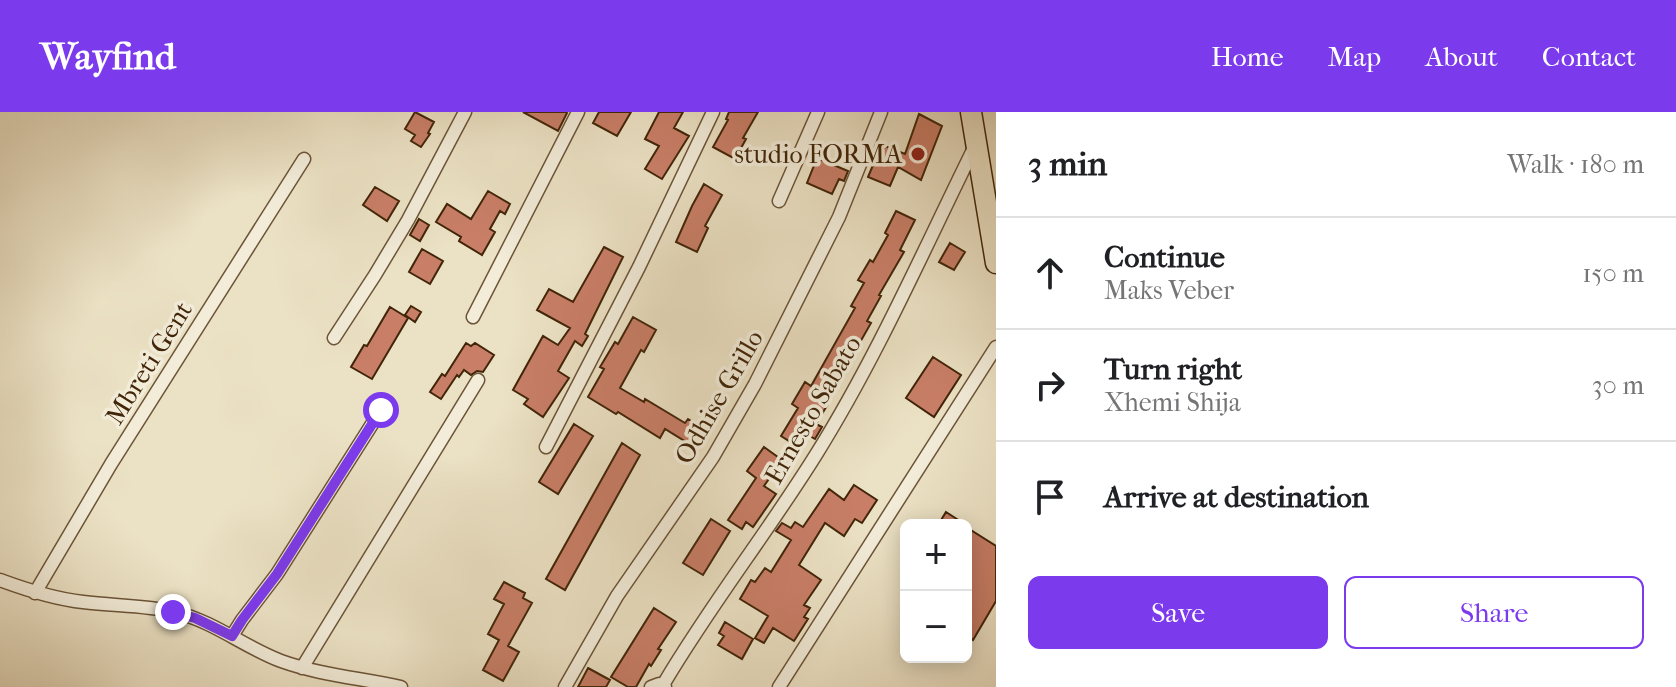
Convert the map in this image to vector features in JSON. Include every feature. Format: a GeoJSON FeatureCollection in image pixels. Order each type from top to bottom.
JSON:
{"type":"FeatureCollection","features":[{"type":"Feature","properties":{"kind":"main road"},"geometry":{"type":"LineString","coordinates":[[971,112],[996,263]]}},
{"type":"Feature","properties":{"kind":"street"},"geometry":{"type":"LineString","coordinates":[[334,338],[408,220],[465,112]]}},
{"type":"Feature","properties":{"kind":"street"},"geometry":{"type":"LineString","coordinates":[[473,317],[578,112]]}},
{"type":"Feature","properties":{"kind":"street"},"geometry":{"type":"LineString","coordinates":[[546,447],[639,267],[713,112]]}},
{"type":"Feature","properties":{"kind":"street"},"geometry":{"type":"LineString","coordinates":[[779,201],[818,112]]}},
{"type":"Feature","properties":{"kind":"street","name":"Odhise Grillo"},"geometry":{"type":"LineString","coordinates":[[565,687],[617,596],[713,457],[755,384],[839,217],[881,112]]}},
{"type":"Feature","properties":{"kind":"street","name":"Ernesto Sabato"},"geometry":{"type":"LineString","coordinates":[[660,686],[802,476],[850,398],[976,143]]}},
{"type":"Feature","properties":{"kind":"street","name":"Mbreti Gent"},"geometry":{"type":"LineString","coordinates":[[35,593],[111,464],[304,159]]}},
{"type":"Feature","properties":{"kind":"street"},"geometry":{"type":"LineString","coordinates":[[779,687],[996,347]]}},
{"type":"Feature","properties":{"kind":"street"},"geometry":{"type":"LineString","coordinates":[[302,668],[478,380]]}},
{"type":"Feature","properties":{"kind":"street"},"geometry":{"type":"LineString","coordinates":[[232,636],[277,574],[381,410]]}},
{"type":"Feature","properties":{"kind":"street"},"geometry":{"type":"LineString","coordinates":[[0,580],[35,593],[82,602],[173,612],[195,618],[263,653],[302,668],[348,683],[378,682],[401,687]]}},
{"type":"Feature","properties":{"kind":"building"},"geometry":{"type":"Polygon","coordinates":[[[415,112],[434,122],[421,147],[411,141],[415,135],[405,129],[415,112]]]}},
{"type":"Feature","properties":{"kind":"building"},"geometry":{"type":"Polygon","coordinates":[[[523,112],[566,112],[567,113],[558,131],[523,112]]]}},
{"type":"Feature","properties":{"kind":"building"},"geometry":{"type":"Polygon","coordinates":[[[599,112],[631,112],[617,136],[593,123],[599,112]]]}},
{"type":"Feature","properties":{"kind":"building"},"geometry":{"type":"Polygon","coordinates":[[[659,112],[683,112],[674,128],[689,136],[662,179],[645,169],[659,146],[645,139],[659,112]]]}},
{"type":"Feature","properties":{"kind":"building"},"geometry":{"type":"Polygon","coordinates":[[[729,112],[758,112],[735,159],[713,147],[728,120],[729,112]]]}},
{"type":"Feature","properties":{"kind":"building","name":"studio FORMA"},"geometry":{"type":"Polygon","coordinates":[[[919,114],[942,126],[921,180],[898,167],[890,186],[868,177],[885,146],[905,154],[919,114]]]}},
{"type":"Feature","properties":{"kind":"building"},"geometry":{"type":"Polygon","coordinates":[[[817,158],[848,171],[844,181],[839,179],[832,194],[807,183],[817,158]]]}},
{"type":"Feature","properties":{"kind":"building"},"geometry":{"type":"Polygon","coordinates":[[[704,184],[722,195],[705,226],[708,228],[697,252],[676,242],[704,184]]]}},
{"type":"Feature","properties":{"kind":"building"},"geometry":{"type":"Polygon","coordinates":[[[375,187],[399,201],[387,221],[363,205],[375,187]]]}},
{"type":"Feature","properties":{"kind":"building"},"geometry":{"type":"Polygon","coordinates":[[[488,191],[510,204],[505,214],[500,211],[490,229],[495,232],[482,255],[436,222],[447,204],[471,219],[488,191]]]}},
{"type":"Feature","properties":{"kind":"building"},"geometry":{"type":"Polygon","coordinates":[[[896,211],[915,220],[900,250],[904,252],[879,295],[867,321],[871,323],[816,424],[822,427],[815,439],[808,435],[800,448],[781,436],[798,408],[792,404],[805,382],[811,386],[855,308],[851,306],[864,283],[858,280],[870,260],[873,262],[888,235],[885,233],[896,211]]]}},
{"type":"Feature","properties":{"kind":"building"},"geometry":{"type":"Polygon","coordinates":[[[419,219],[429,225],[420,241],[410,235],[419,219]]]}},
{"type":"Feature","properties":{"kind":"building"},"geometry":{"type":"Polygon","coordinates":[[[950,243],[965,252],[954,270],[939,262],[950,243]]]}},
{"type":"Feature","properties":{"kind":"building"},"geometry":{"type":"Polygon","coordinates":[[[604,247],[623,257],[585,334],[588,336],[582,346],[575,341],[558,371],[569,378],[543,417],[524,404],[528,399],[513,390],[543,336],[558,345],[570,328],[537,310],[549,289],[573,302],[604,247]]]}},
{"type":"Feature","properties":{"kind":"building"},"geometry":{"type":"Polygon","coordinates":[[[422,249],[443,261],[430,284],[409,272],[422,249]]]}},
{"type":"Feature","properties":{"kind":"building"},"geometry":{"type":"Polygon","coordinates":[[[411,306],[421,312],[415,322],[405,315],[411,306]]]}},
{"type":"Feature","properties":{"kind":"building"},"geometry":{"type":"Polygon","coordinates":[[[390,307],[408,318],[372,379],[351,367],[390,307]]]}},
{"type":"Feature","properties":{"kind":"building"},"geometry":{"type":"Polygon","coordinates":[[[633,317],[656,330],[620,388],[685,423],[688,419],[706,430],[696,448],[665,429],[660,438],[588,397],[604,369],[600,367],[633,317]]]}},
{"type":"Feature","properties":{"kind":"building"},"geometry":{"type":"Polygon","coordinates":[[[466,343],[471,346],[475,343],[494,355],[483,372],[477,371],[471,375],[464,370],[459,377],[457,375],[441,399],[430,392],[442,374],[445,376],[466,343]]]}},
{"type":"Feature","properties":{"kind":"building"},"geometry":{"type":"Polygon","coordinates":[[[933,357],[961,375],[934,417],[906,398],[933,357]]]}},
{"type":"Feature","properties":{"kind":"building"},"geometry":{"type":"Polygon","coordinates":[[[574,424],[593,436],[558,494],[539,482],[574,424]]]}},
{"type":"Feature","properties":{"kind":"building"},"geometry":{"type":"Polygon","coordinates":[[[622,443],[640,455],[565,590],[546,579],[622,443]]]}},
{"type":"Feature","properties":{"kind":"building"},"geometry":{"type":"Polygon","coordinates":[[[764,447],[782,460],[764,486],[776,494],[753,527],[746,522],[742,529],[728,520],[756,478],[747,471],[764,447]]]}},
{"type":"Feature","properties":{"kind":"building"},"geometry":{"type":"Polygon","coordinates":[[[854,485],[877,500],[862,523],[855,519],[844,536],[825,523],[799,565],[821,580],[804,605],[810,608],[804,617],[808,619],[794,641],[773,628],[764,643],[755,638],[768,616],[740,599],[751,580],[755,582],[765,568],[771,572],[791,540],[776,531],[782,523],[791,528],[795,522],[803,527],[829,489],[844,500],[854,485]]]}},
{"type":"Feature","properties":{"kind":"building"},"geometry":{"type":"Polygon","coordinates":[[[946,512],[957,519],[942,519],[946,512]]]}},
{"type":"Feature","properties":{"kind":"building"},"geometry":{"type":"Polygon","coordinates":[[[711,519],[730,531],[703,575],[683,563],[711,519]]]}},
{"type":"Feature","properties":{"kind":"building"},"geometry":{"type":"Polygon","coordinates":[[[972,531],[996,546],[996,601],[973,640],[972,531]]]}},
{"type":"Feature","properties":{"kind":"building"},"geometry":{"type":"Polygon","coordinates":[[[504,582],[525,593],[523,598],[532,603],[508,646],[519,652],[503,681],[483,670],[499,640],[488,634],[504,604],[494,599],[504,582]]]}},
{"type":"Feature","properties":{"kind":"building"},"geometry":{"type":"Polygon","coordinates":[[[654,608],[676,622],[636,687],[628,687],[611,677],[654,608]]]}},
{"type":"Feature","properties":{"kind":"building"},"geometry":{"type":"Polygon","coordinates":[[[725,622],[753,639],[742,659],[718,645],[724,636],[719,633],[725,622]]]}},
{"type":"Feature","properties":{"kind":"building"},"geometry":{"type":"Polygon","coordinates":[[[588,668],[610,680],[606,687],[578,687],[588,668]]]}},
{"type":"Feature","properties":{"kind":"place","name":"studio FORMA"},"geometry":{"type":"Point","coordinates":[918,154]}},
{"type":"Feature","properties":{"kind":"route"},"geometry":{"type":"LineString","coordinates":[[173,612],[195,618],[232,636],[277,574],[381,410]]}}]}
